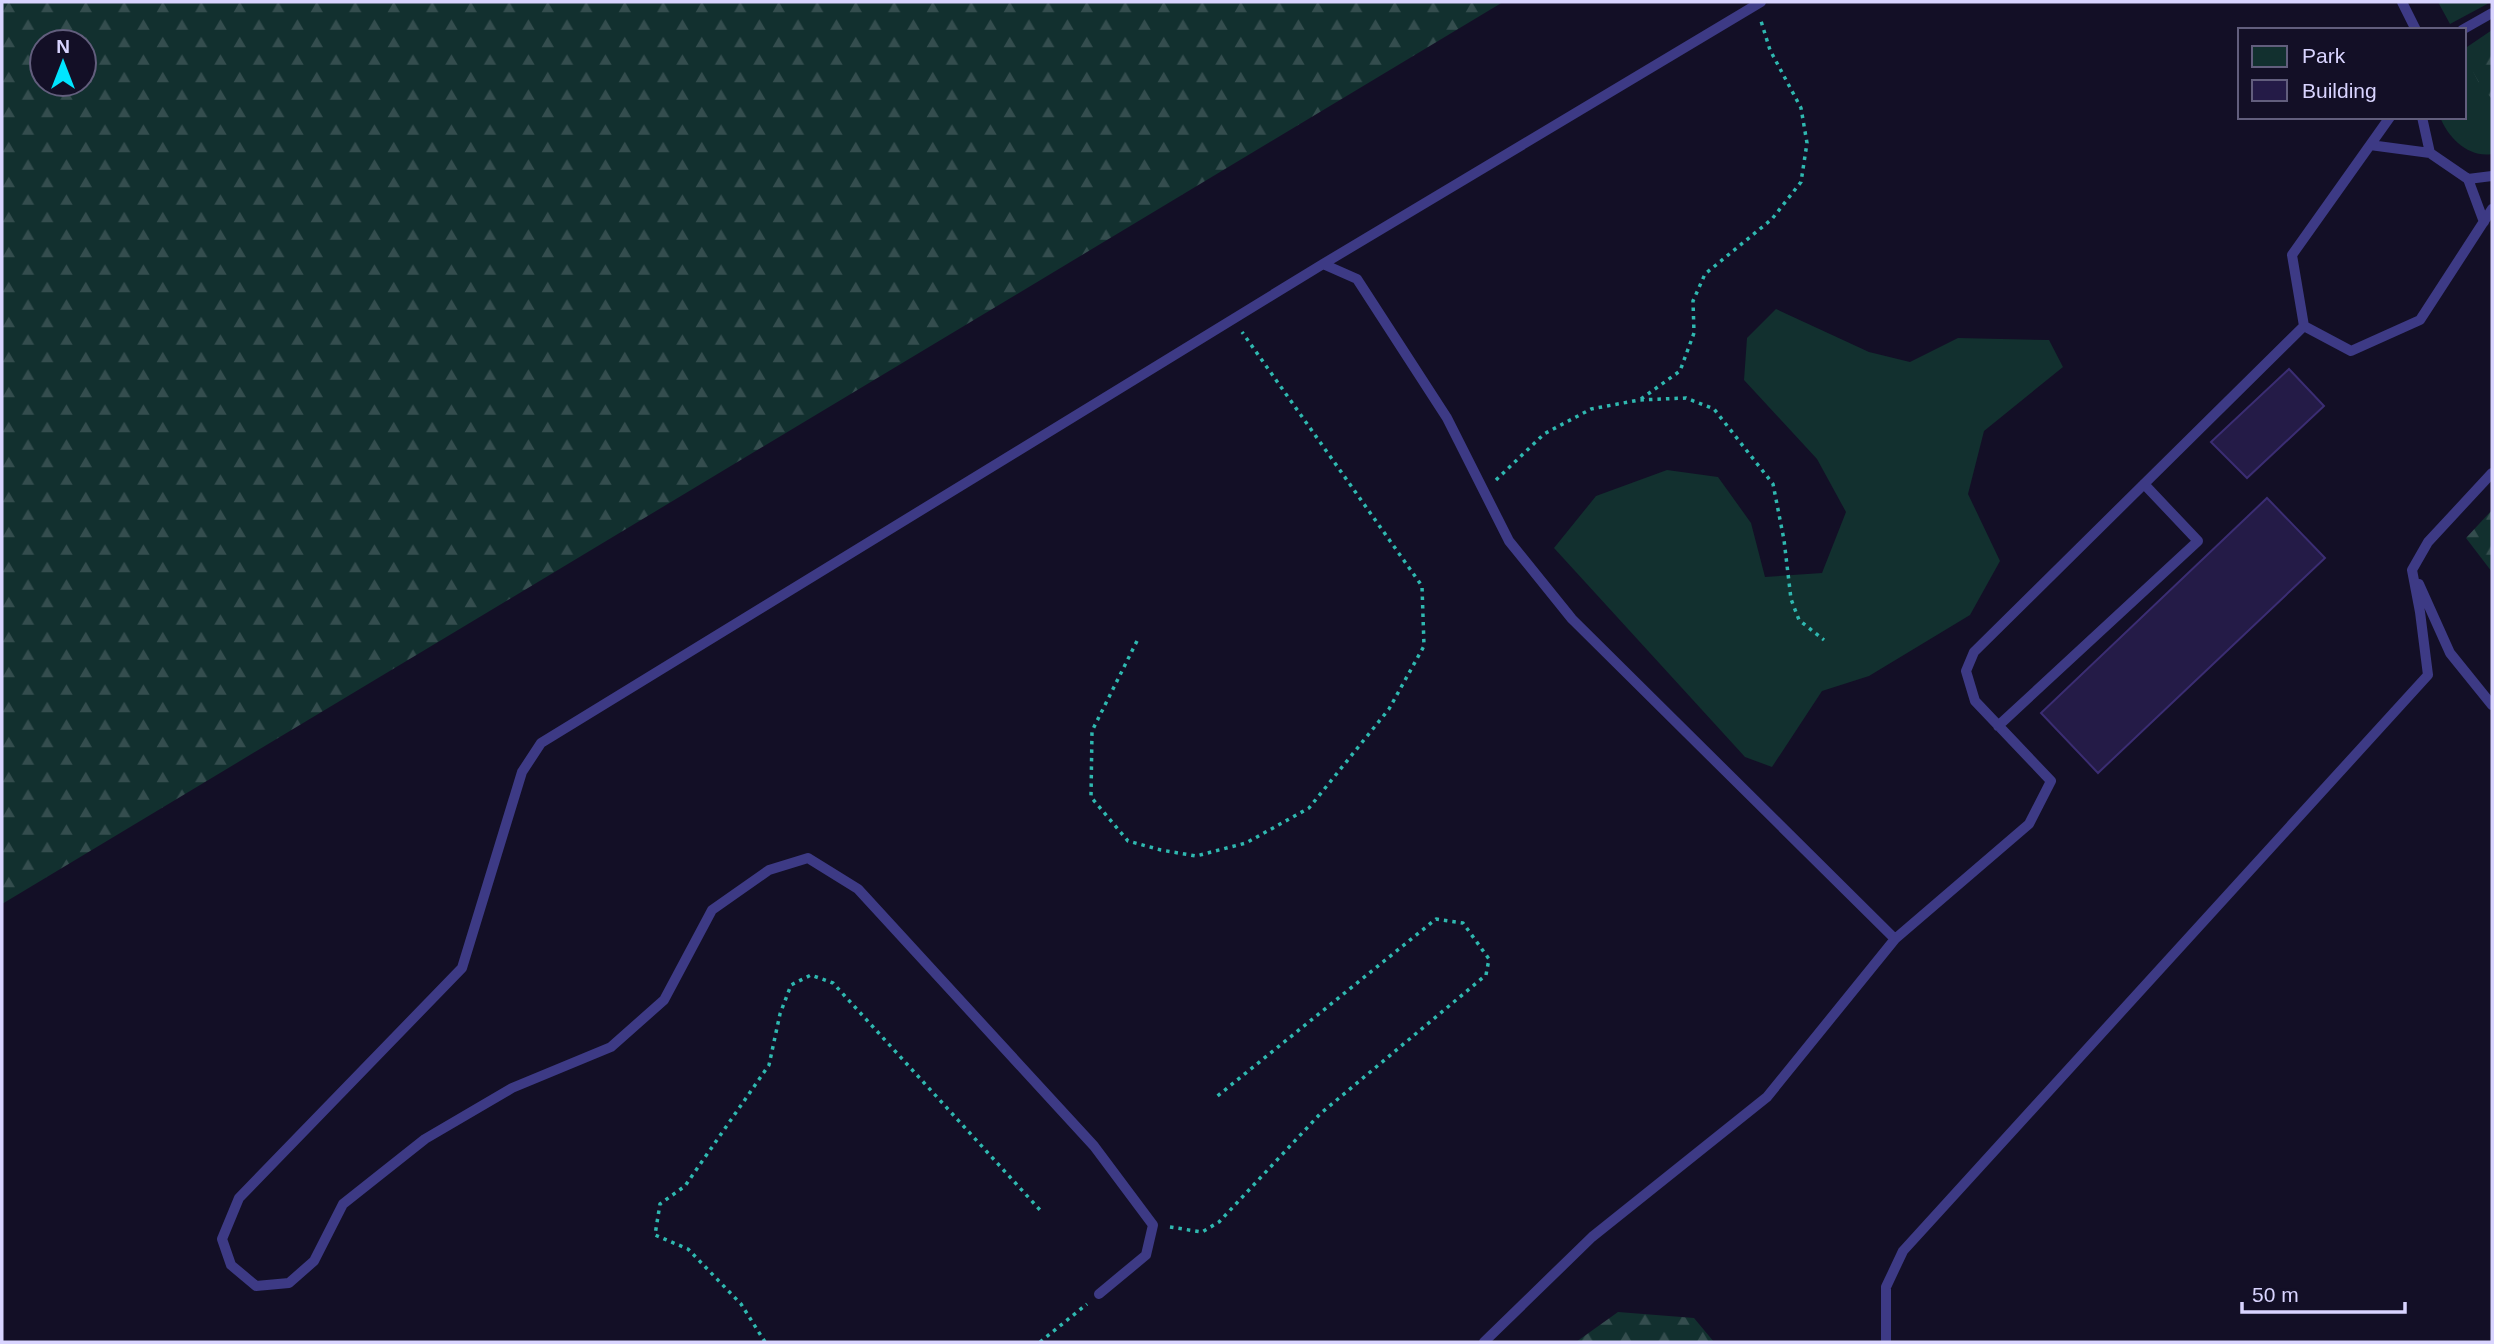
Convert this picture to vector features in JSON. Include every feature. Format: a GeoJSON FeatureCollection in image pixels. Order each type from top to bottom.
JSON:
{"type":"FeatureCollection","features":[{"type":"Feature","properties":{"kind":"lane"},"geometry":{"type":"LineString","coordinates":[[2402,2],[2415,28]]}},
{"type":"Feature","properties":{"kind":"lane"},"geometry":{"type":"LineString","coordinates":[[1099,1294],[1146,1255],[1153,1225],[1094,1146],[858,889],[808,858],[769,870],[712,910],[664,1000],[611,1047],[512,1088],[425,1139],[343,1204],[314,1261],[289,1283],[257,1286],[231,1265],[222,1239],[239,1198],[462,968],[522,772],[541,743],[1323,264],[1758,3]]}},
{"type":"Feature","properties":{"kind":"lane"},"geometry":{"type":"LineString","coordinates":[[2466,28],[2492,13]]}},
{"type":"Feature","properties":{"kind":"lane"},"geometry":{"type":"LineString","coordinates":[[2304,326],[2292,254],[2389,119]]}},
{"type":"Feature","properties":{"kind":"lane"},"geometry":{"type":"LineString","coordinates":[[2422,119],[2430,153]]}},
{"type":"Feature","properties":{"kind":"lane"},"geometry":{"type":"LineString","coordinates":[[2370,145],[2430,153],[2468,179],[2484,222]]}},
{"type":"Feature","properties":{"kind":"lane"},"geometry":{"type":"LineString","coordinates":[[2468,179],[2492,176]]}},
{"type":"Feature","properties":{"kind":"lane"},"geometry":{"type":"LineString","coordinates":[[2304,326],[2351,351],[2420,320],[2492,209]]}},
{"type":"Feature","properties":{"kind":"lane"},"geometry":{"type":"LineString","coordinates":[[1323,264],[1357,279],[1447,418],[1509,541],[1572,619],[1895,939]]}},
{"type":"Feature","properties":{"kind":"lane"},"geometry":{"type":"LineString","coordinates":[[1484,1342],[1592,1237],[1767,1097],[1895,939],[2029,824],[2051,781],[1975,701],[1966,671],[1974,652],[2304,326]]}},
{"type":"Feature","properties":{"kind":"lane"},"geometry":{"type":"LineString","coordinates":[[1886,1342],[1886,1287],[1903,1251],[2428,675],[2413,568],[2428,542],[2492,474]]}},
{"type":"Feature","properties":{"kind":"lane"},"geometry":{"type":"LineString","coordinates":[[1998,726],[2198,541],[2144,484]]}},
{"type":"Feature","properties":{"kind":"lane"},"geometry":{"type":"LineString","coordinates":[[2413,568],[2449,653],[2492,705]]}},
{"type":"Feature","properties":{"kind":"path"},"geometry":{"type":"LineString","coordinates":[[1640,400],[1680,371],[1694,333],[1693,301],[1706,274],[1772,219],[1801,182],[1807,143],[1801,108],[1770,50],[1758,3]]}},
{"type":"Feature","properties":{"kind":"path"},"geometry":{"type":"LineString","coordinates":[[1137,641],[1092,732],[1091,797],[1128,841],[1196,856],[1246,843],[1309,808],[1389,709],[1424,646],[1422,586],[1233,319]]}},
{"type":"Feature","properties":{"kind":"path"},"geometry":{"type":"LineString","coordinates":[[1484,491],[1544,434],[1591,409],[1640,400],[1686,398],[1714,409],[1773,484],[1784,540],[1791,599],[1799,620],[1824,640]]}},
{"type":"Feature","properties":{"kind":"path"},"geometry":{"type":"LineString","coordinates":[[1153,1225],[1202,1232],[1219,1222],[1320,1114],[1486,975],[1489,959],[1463,923],[1436,919],[1215,1098]]}},
{"type":"Feature","properties":{"kind":"path"},"geometry":{"type":"LineString","coordinates":[[765,1342],[741,1304],[688,1249],[655,1235],[660,1204],[685,1186],[769,1065],[780,1014],[791,985],[811,975],[833,983],[1040,1210]]}},
{"type":"Feature","properties":{"kind":"path"},"geometry":{"type":"LineString","coordinates":[[1040,1342],[1099,1294]]}},
{"type":"Feature","properties":{"kind":"green space"},"geometry":{"type":"Polygon","coordinates":[[[2,2],[1503,2],[2,904],[2,2]]]}},
{"type":"Feature","properties":{"kind":"green space"},"geometry":{"type":"Polygon","coordinates":[[[2438,2],[2491,2],[2450,24],[2438,2]]]}},
{"type":"Feature","properties":{"kind":"green space"},"geometry":{"type":"Polygon","coordinates":[[[2492,30],[2492,154],[2475,153],[2460,145],[2441,119],[2466,119],[2466,48],[2492,30]]]}},
{"type":"Feature","properties":{"kind":"green space"},"geometry":{"type":"Polygon","coordinates":[[[2492,42],[2491,98],[2479,83],[2466,58],[2492,42]]]}},
{"type":"Feature","properties":{"kind":"green space"},"geometry":{"type":"Polygon","coordinates":[[[1776,309],[1869,352],[1910,362],[1958,338],[2049,340],[2063,367],[1984,431],[1968,494],[2000,561],[1970,615],[1869,676],[1822,691],[1772,767],[1745,757],[1554,548],[1596,496],[1667,470],[1718,477],[1751,523],[1765,577],[1822,573],[1846,512],[1817,459],[1744,380],[1747,338],[1776,309]]]}},
{"type":"Feature","properties":{"kind":"green space"},"geometry":{"type":"Polygon","coordinates":[[[2492,510],[2492,572],[2466,538],[2492,510]]]}},
{"type":"Feature","properties":{"kind":"green space"},"geometry":{"type":"Polygon","coordinates":[[[1618,1312],[1694,1318],[1714,1342],[1576,1342],[1618,1312]]]}},
{"type":"Feature","properties":{"kind":"building"},"geometry":{"type":"Polygon","coordinates":[[[2289,369],[2324,406],[2247,478],[2211,442],[2289,369]]]}},
{"type":"Feature","properties":{"kind":"building"},"geometry":{"type":"Polygon","coordinates":[[[2267,498],[2325,558],[2098,773],[2041,713],[2267,498]]]}}]}
